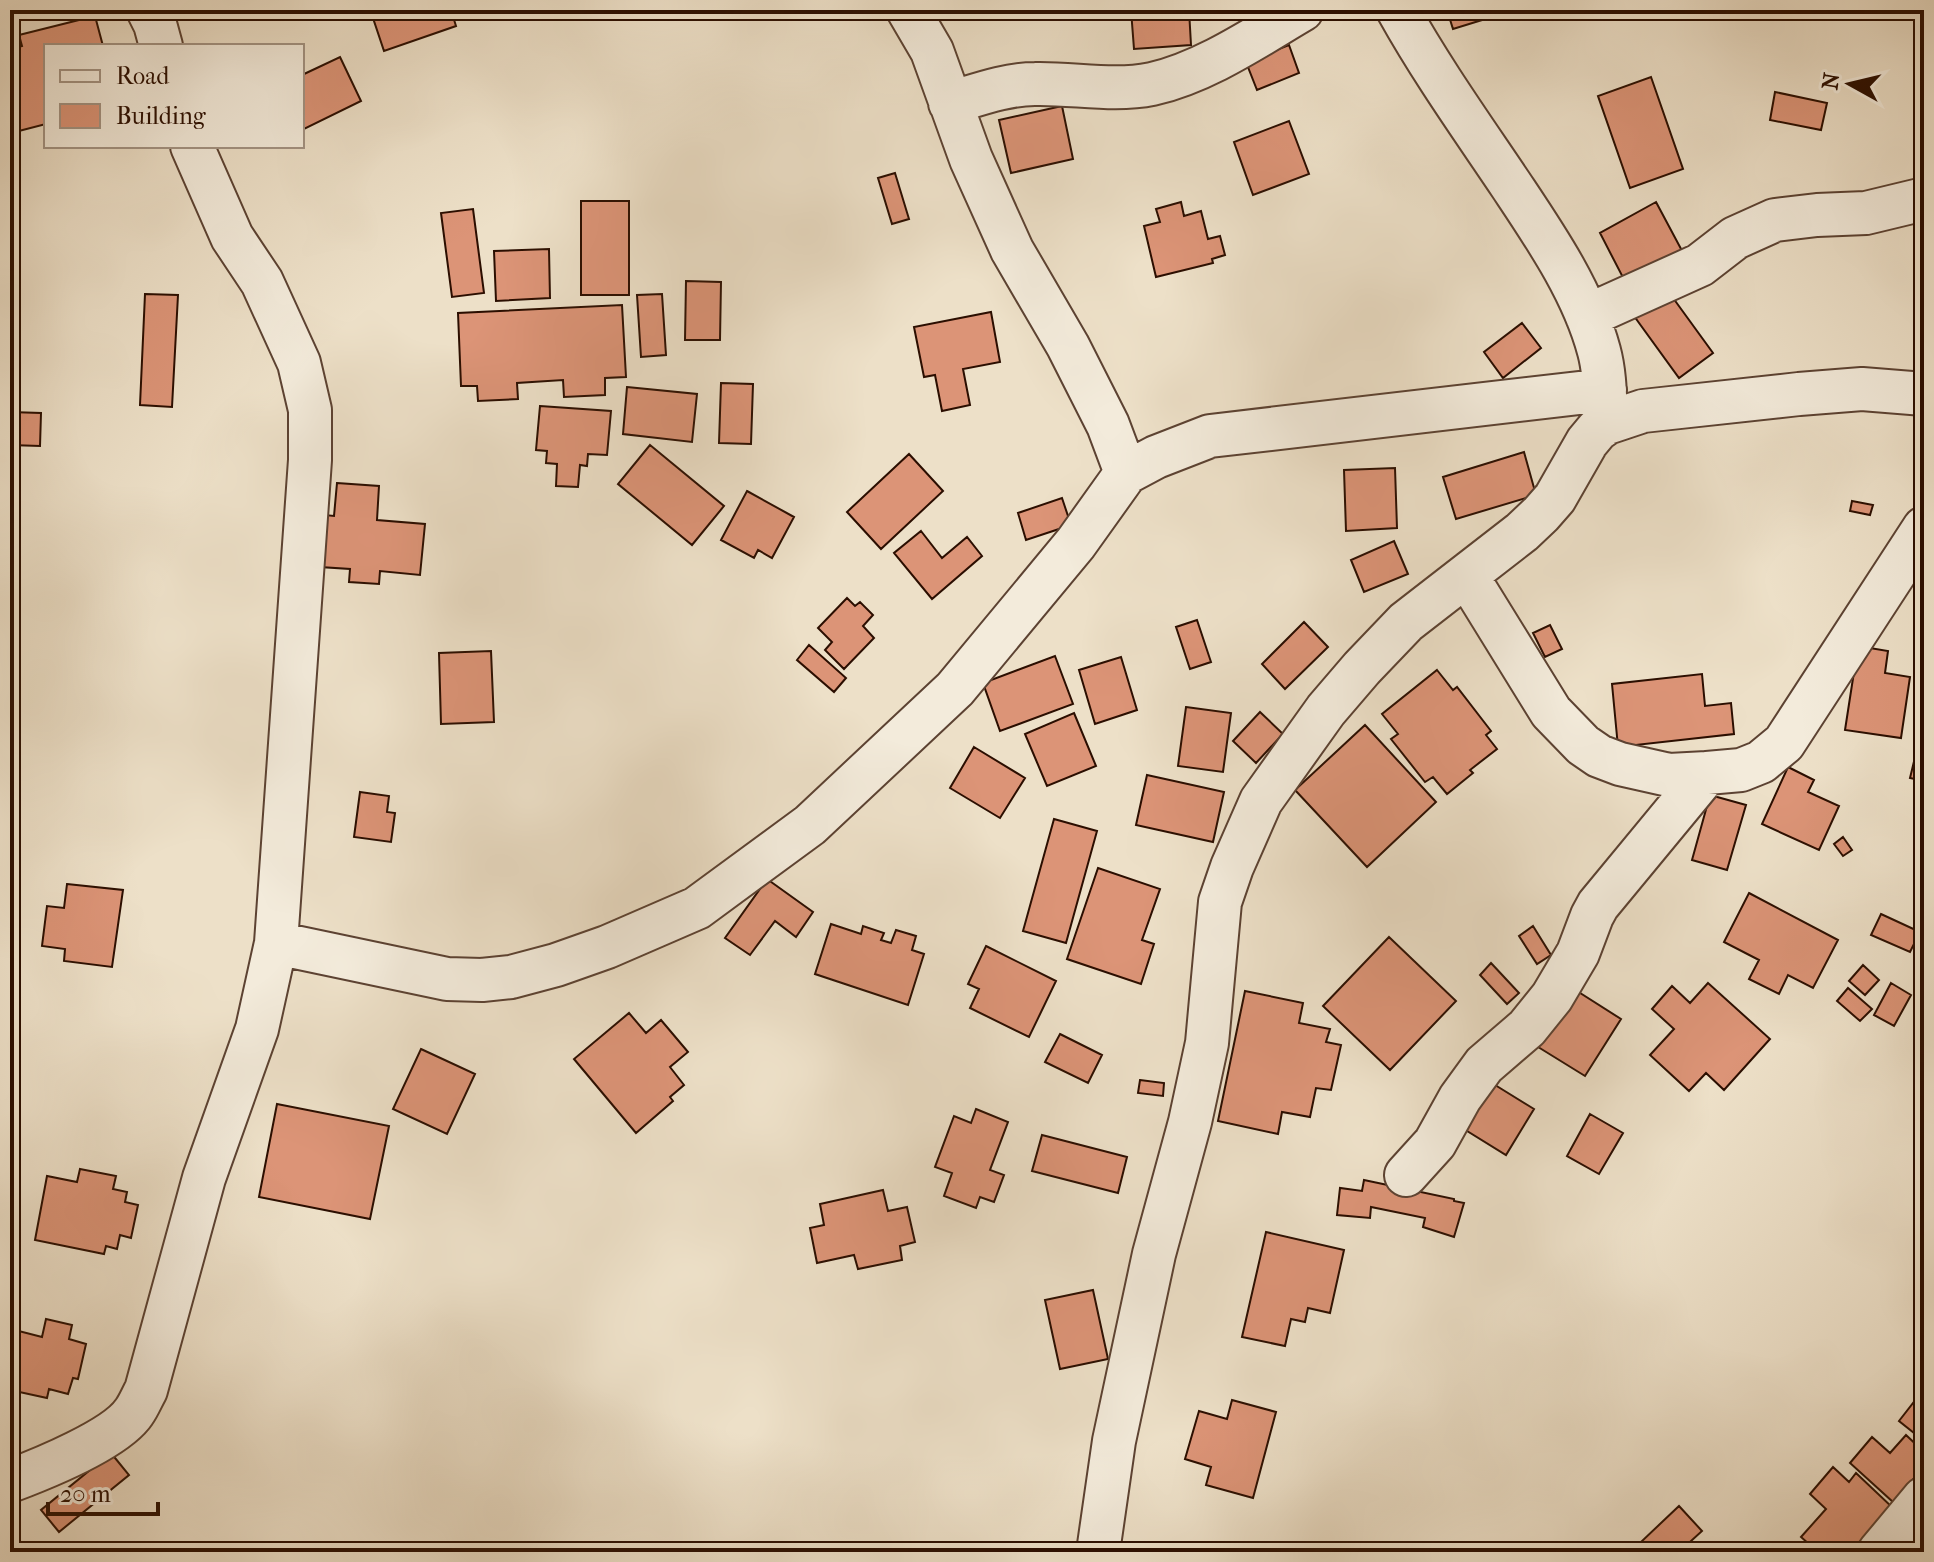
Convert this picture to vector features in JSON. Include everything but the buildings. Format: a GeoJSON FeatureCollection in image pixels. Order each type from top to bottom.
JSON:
{"type":"FeatureCollection","features":[{"type":"Feature","properties":{"kind":"street"},"geometry":{"type":"LineString","coordinates":[[148,10],[160,44]]}},
{"type":"Feature","properties":{"kind":"street"},"geometry":{"type":"LineString","coordinates":[[908,10],[932,51],[971,159],[1012,250],[1068,346],[1108,425],[1126,473]]}},
{"type":"Feature","properties":{"kind":"street"},"geometry":{"type":"LineString","coordinates":[[950,103],[996,89],[1032,84],[1106,87],[1152,84],[1183,74],[1234,49],[1302,10]]}},
{"type":"Feature","properties":{"kind":"street"},"geometry":{"type":"LineString","coordinates":[[1098,1552],[1114,1441],[1151,1270],[1190,1122],[1207,1043],[1220,902],[1261,801],[1326,710],[1406,622],[1541,514],[1555,498],[1597,430],[1606,407],[1599,353],[1587,316],[1545,236],[1425,58],[1398,10]]}},
{"type":"Feature","properties":{"kind":"street"},"geometry":{"type":"LineString","coordinates":[[10,1481],[99,1440],[119,1427],[134,1413],[146,1390],[204,1178],[257,1029],[276,943],[309,475],[310,410],[299,363],[262,282],[232,237],[193,148]]}},
{"type":"Feature","properties":{"kind":"street"},"geometry":{"type":"LineString","coordinates":[[1587,316],[1700,265],[1735,238],[1775,220],[1866,213],[1924,199]]}},
{"type":"Feature","properties":{"kind":"street"},"geometry":{"type":"LineString","coordinates":[[276,943],[447,979],[482,980],[511,977],[556,965],[607,947],[697,908],[810,825],[955,689],[1076,543],[1126,473],[1156,457],[1210,436],[1606,407],[1643,411],[1862,389],[1924,394]]}},
{"type":"Feature","properties":{"kind":"street"},"geometry":{"type":"LineString","coordinates":[[1467,576],[1551,712],[1583,745],[1599,756],[1620,764],[1669,775],[1741,770],[1761,762],[1784,743],[1924,528]]}},
{"type":"Feature","properties":{"kind":"street"},"geometry":{"type":"LineString","coordinates":[[1406,1175],[1435,1143],[1460,1098],[1484,1065],[1527,1028],[1552,997],[1578,953],[1598,905],[1707,773]]}},
{"type":"Feature","properties":{"kind":"street"},"geometry":{"type":"LineString","coordinates":[[1879,1552],[1924,1498]]}}]}
